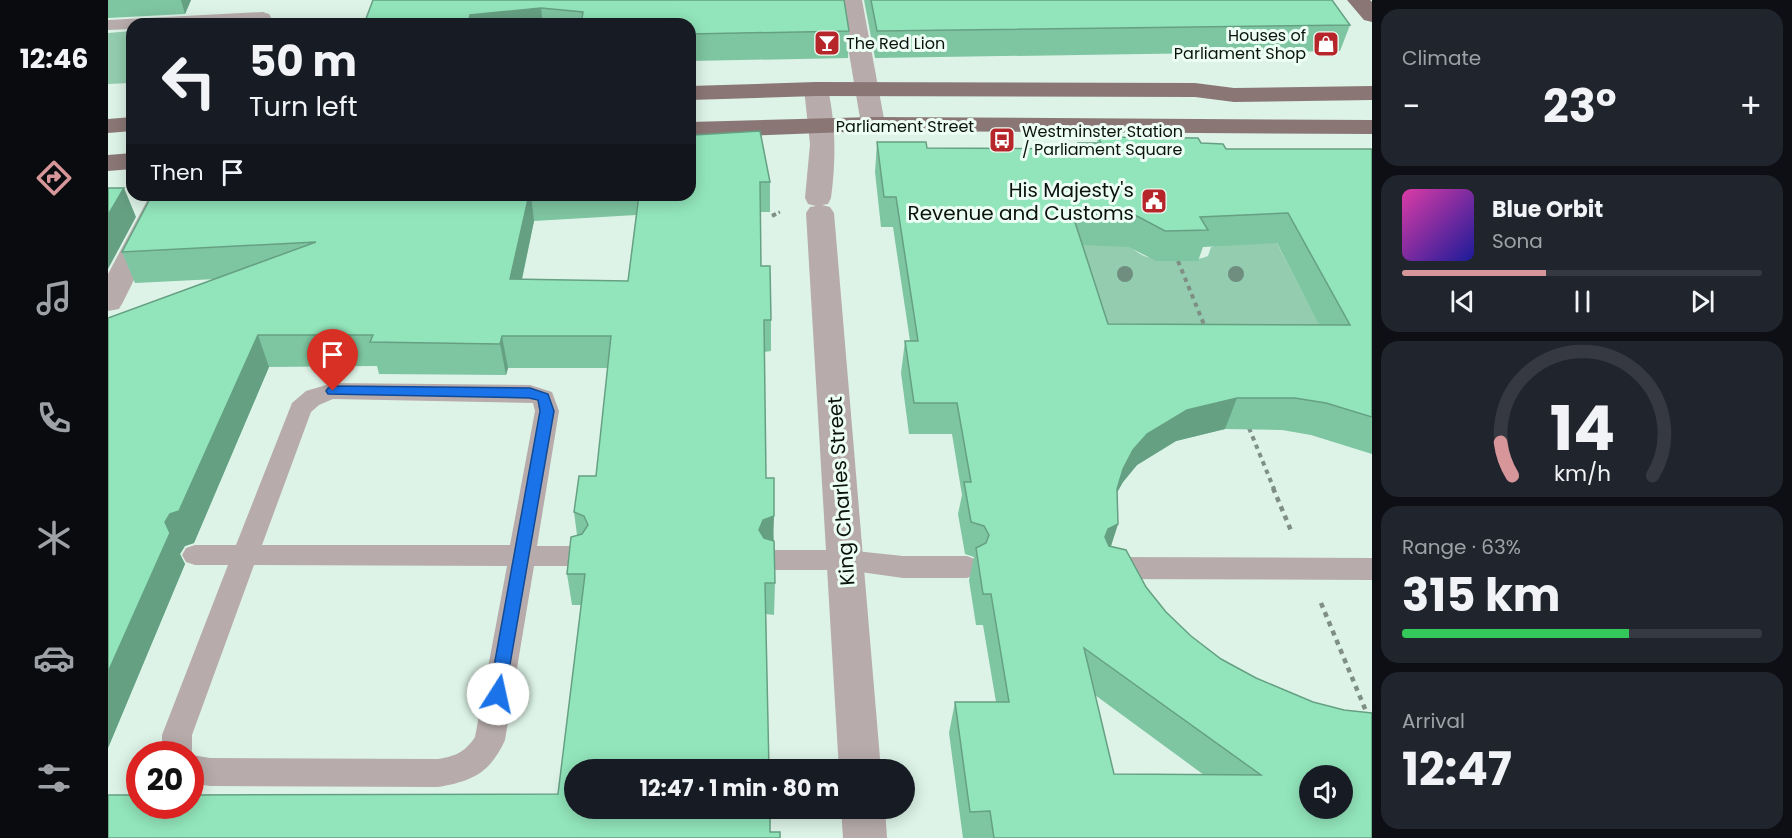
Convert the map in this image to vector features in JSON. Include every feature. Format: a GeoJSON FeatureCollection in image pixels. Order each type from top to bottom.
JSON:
{"type":"FeatureCollection","features":[{"type":"Feature","properties":{"kind":"main road"},"geometry":{"type":"LineString","coordinates":[[1358,0],[1372,15]]}},
{"type":"Feature","properties":{"kind":"main road","name":"Parliament Street"},"geometry":{"type":"LineString","coordinates":[[1195,90],[1225,78],[1372,74]]}},
{"type":"Feature","properties":{"kind":"main road","name":"Parliament Street"},"geometry":{"type":"LineString","coordinates":[[696,93],[816,89],[1195,90],[1234,95],[1372,93]]}},
{"type":"Feature","properties":{"kind":"main road"},"geometry":{"type":"LineString","coordinates":[[108,126],[126,124]]}},
{"type":"Feature","properties":{"kind":"main road","name":"Parliament Street"},"geometry":{"type":"LineString","coordinates":[[696,130],[873,124],[1372,128]]}},
{"type":"Feature","properties":{"kind":"main road"},"geometry":{"type":"LineString","coordinates":[[108,162],[126,161]]}},
{"type":"Feature","properties":{"kind":"street"},"geometry":{"type":"LineString","coordinates":[[851,0],[873,124]]}},
{"type":"Feature","properties":{"kind":"street","name":"King Charles Street"},"geometry":{"type":"LineString","coordinates":[[816,89],[824,126],[825,155],[819,206],[859,759]]}},
{"type":"Feature","properties":{"kind":"street"},"geometry":{"type":"LineString","coordinates":[[108,302],[161,201]]}},
{"type":"Feature","properties":{"kind":"street"},"geometry":{"type":"LineString","coordinates":[[864,819],[865,838]]}},
{"type":"Feature","properties":{"kind":"lane"},"geometry":{"type":"LineString","coordinates":[[263,18],[272,0]]}},
{"type":"Feature","properties":{"kind":"lane"},"geometry":{"type":"LineString","coordinates":[[108,24],[126,24]]}},
{"type":"Feature","properties":{"kind":"lane"},"geometry":{"type":"LineString","coordinates":[[177,741],[177,735],[300,409],[312,397],[333,391],[530,393],[544,398],[547,411],[490,740],[482,754],[470,766],[438,773],[204,771]]}},
{"type":"Feature","properties":{"kind":"lane"},"geometry":{"type":"LineString","coordinates":[[195,555],[577,556]]}},
{"type":"Feature","properties":{"kind":"lane"},"geometry":{"type":"LineString","coordinates":[[774,560],[846,560],[903,567],[967,567]]}},
{"type":"Feature","properties":{"kind":"lane"},"geometry":{"type":"LineString","coordinates":[[1110,568],[1372,569]]}},
{"type":"Feature","properties":{"kind":"path"},"geometry":{"type":"LineString","coordinates":[[771,216],[780,212]]}},
{"type":"Feature","properties":{"kind":"path"},"geometry":{"type":"LineString","coordinates":[[1178,261],[1209,335]]}},
{"type":"Feature","properties":{"kind":"path"},"geometry":{"type":"LineString","coordinates":[[1249,428],[1372,727]]}},
{"type":"Feature","properties":{"kind":"green space"},"geometry":{"type":"Polygon","coordinates":[[[126,32],[126,83],[108,84],[108,33],[126,32]]]}},
{"type":"Feature","properties":{"kind":"green space"},"geometry":{"type":"Polygon","coordinates":[[[1060,229],[1113,229],[1130,247],[1142,255],[1156,259],[1175,260],[1202,258],[1208,256],[1211,247],[1270,230],[1336,357],[1100,356],[1060,229]]]}},
{"type":"Feature","properties":{"kind":"building"},"geometry":{"type":"Polygon","coordinates":[[[373,0],[844,0],[849,31],[696,34],[696,18],[582,18],[583,12],[541,8],[470,15],[469,18],[366,18],[373,0]]]}},
{"type":"Feature","properties":{"kind":"building"},"geometry":{"type":"Polygon","coordinates":[[[871,0],[1332,0],[1350,25],[877,31],[871,0]]]}},
{"type":"Feature","properties":{"kind":"building"},"geometry":{"type":"Polygon","coordinates":[[[760,131],[770,182],[760,182],[761,266],[770,266],[771,320],[764,320],[766,478],[774,478],[774,516],[763,520],[759,530],[764,538],[774,541],[775,583],[765,583],[769,759],[564,759],[564,819],[770,819],[770,832],[780,832],[780,838],[108,838],[108,795],[126,795],[126,819],[204,819],[204,795],[558,794],[585,574],[567,574],[571,537],[582,534],[588,525],[584,516],[574,512],[579,476],[596,476],[611,336],[502,336],[500,344],[370,342],[373,335],[258,335],[179,511],[170,514],[165,522],[170,533],[108,672],[108,318],[316,242],[122,252],[149,201],[528,201],[510,279],[628,281],[638,201],[696,201],[696,135],[760,131]]]}},
{"type":"Feature","properties":{"kind":"building"},"geometry":{"type":"Polygon","coordinates":[[[1098,137],[1198,138],[1201,143],[1223,144],[1226,149],[1372,149],[1372,417],[1326,403],[1295,398],[1237,398],[1187,410],[1147,434],[1133,450],[1123,469],[1117,489],[1118,524],[1108,529],[1105,537],[1109,546],[1126,550],[1146,587],[1166,612],[1191,636],[1221,659],[1256,678],[1313,702],[1344,710],[1372,713],[1372,838],[994,838],[990,811],[970,812],[955,702],[1009,702],[991,594],[983,594],[976,548],[986,543],[989,535],[984,526],[971,522],[964,482],[971,482],[957,403],[914,403],[905,341],[918,341],[896,197],[884,197],[877,142],[926,142],[927,148],[1080,149],[1078,143],[1101,143],[1098,137]],[[1072,213],[1108,324],[1350,325],[1288,213],[1200,217],[1208,230],[1165,231],[1137,216],[1072,213]],[[1084,648],[1114,774],[1261,775],[1084,648]]]}},
{"type":"Feature","properties":{"kind":"building"},"geometry":{"type":"Polygon","coordinates":[[[108,188],[124,188],[108,215],[108,188]]]}},
{"type":"Feature","properties":{"kind":"place","name":"The Red Lion"},"geometry":{"type":"Point","coordinates":[827,43]}},
{"type":"Feature","properties":{"kind":"place","name":"Houses of Parliament Shop"},"geometry":{"type":"Point","coordinates":[1326,44]}},
{"type":"Feature","properties":{"kind":"place","name":"Westminster Station / Parliament Square"},"geometry":{"type":"Point","coordinates":[1002,140]}},
{"type":"Feature","properties":{"kind":"place","name":"His Majesty's Revenue and Customs"},"geometry":{"type":"Point","coordinates":[1154,201]}},
{"type":"Feature","properties":{"kind":"route"},"geometry":{"type":"LineString","coordinates":[[333,391],[530,393],[544,398],[547,411],[498,694]]}}]}
